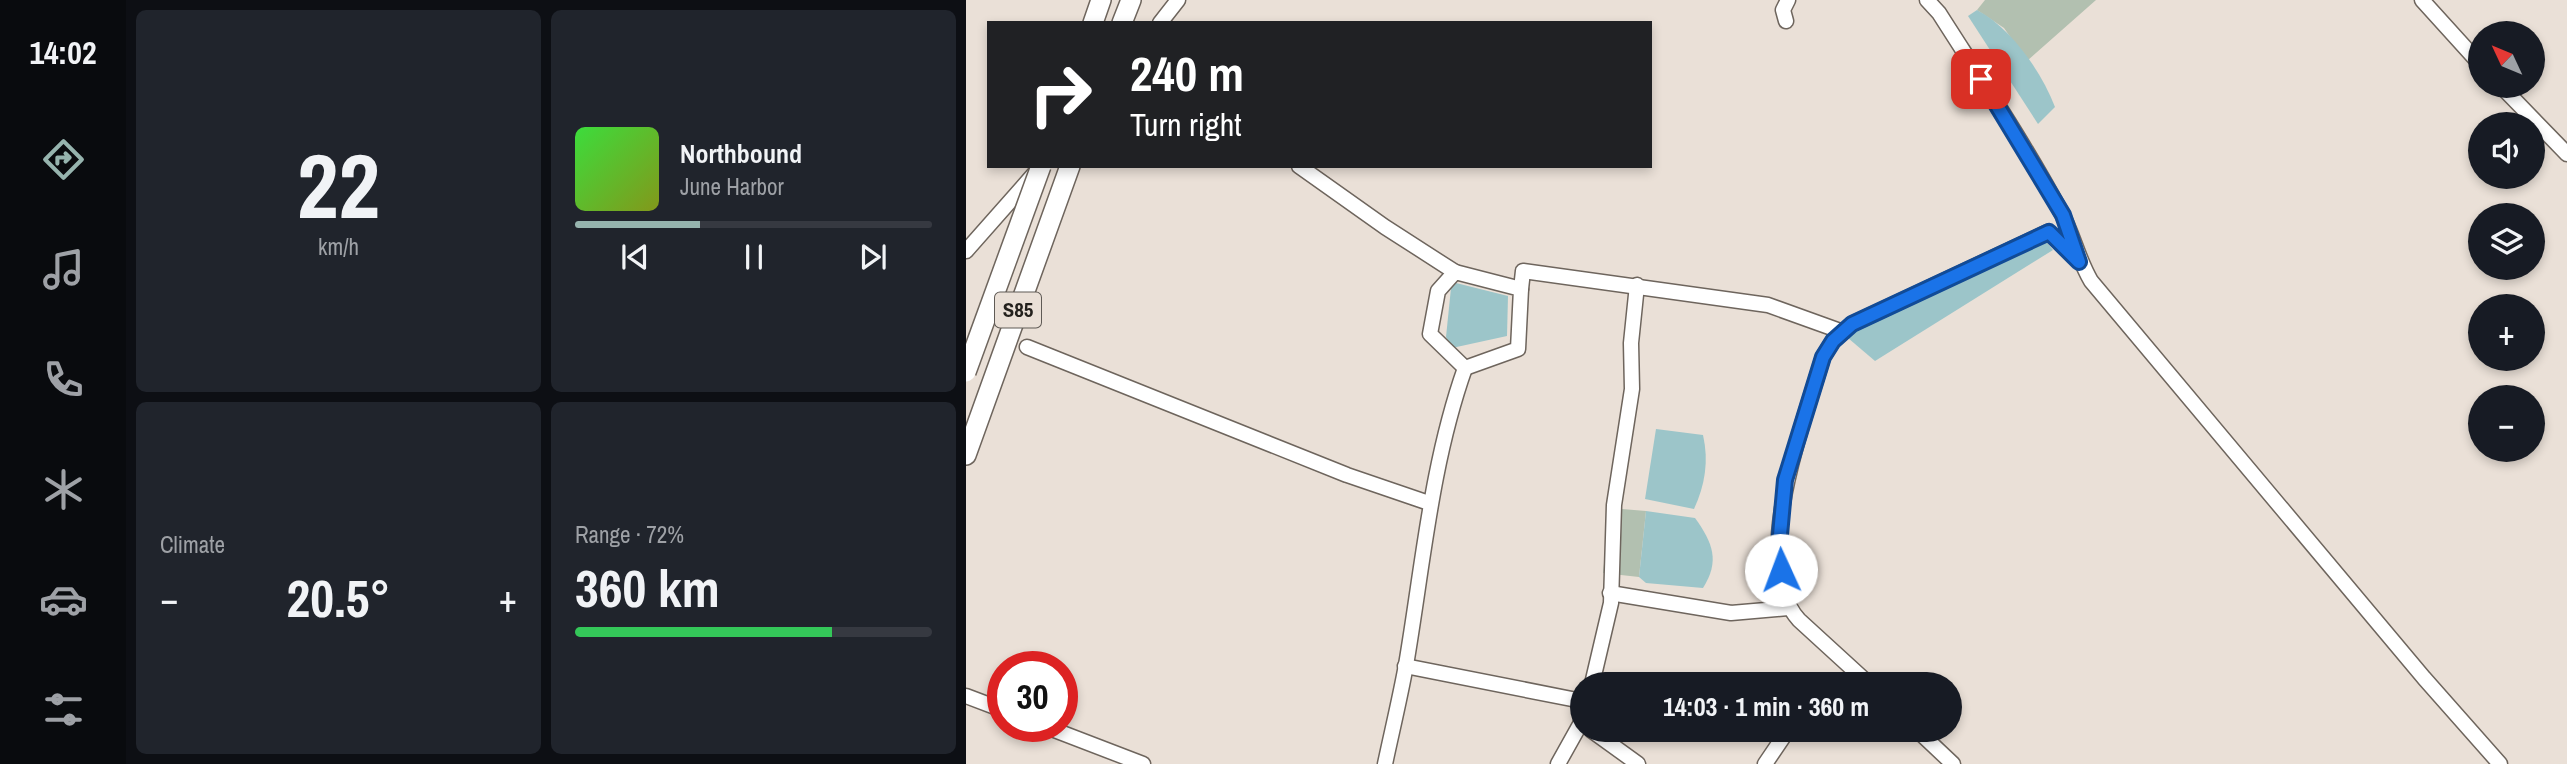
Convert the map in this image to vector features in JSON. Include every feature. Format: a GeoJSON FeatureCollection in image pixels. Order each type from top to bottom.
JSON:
{"type":"FeatureCollection","features":[{"type":"Feature","properties":{"kind":"highway"},"geometry":{"type":"LineString","coordinates":[[1094,21],[1101,0]]}},
{"type":"Feature","properties":{"kind":"highway"},"geometry":{"type":"LineString","coordinates":[[1123,21],[1131,0]]}},
{"type":"Feature","properties":{"kind":"highway","name":"S85"},"geometry":{"type":"LineString","coordinates":[[966,372],[1040,168]]}},
{"type":"Feature","properties":{"kind":"highway","name":"S85"},"geometry":{"type":"LineString","coordinates":[[966,455],[1069,168]]}},
{"type":"Feature","properties":{"kind":"street"},"geometry":{"type":"LineString","coordinates":[[1162,21],[1178,0]]}},
{"type":"Feature","properties":{"kind":"street"},"geometry":{"type":"LineString","coordinates":[[1786,21],[1783,10],[1788,0]]}},
{"type":"Feature","properties":{"kind":"street"},"geometry":{"type":"LineString","coordinates":[[1927,0],[1939,13],[2010,122],[2063,215],[2079,262]]}},
{"type":"Feature","properties":{"kind":"street"},"geometry":{"type":"LineString","coordinates":[[2422,0],[2468,51]]}},
{"type":"Feature","properties":{"kind":"street"},"geometry":{"type":"LineString","coordinates":[[2513,98],[2567,154]]}},
{"type":"Feature","properties":{"kind":"street"},"geometry":{"type":"LineString","coordinates":[[966,251],[1039,168]]}},
{"type":"Feature","properties":{"kind":"street"},"geometry":{"type":"LineString","coordinates":[[1302,168],[1385,228],[1455,271],[1521,289]]}},
{"type":"Feature","properties":{"kind":"street"},"geometry":{"type":"LineString","coordinates":[[1856,672],[1788,608],[1783,592],[1780,535],[1785,480],[1823,357],[1852,324],[2049,232],[2079,262],[2111,306],[2424,678],[2500,764]]}},
{"type":"Feature","properties":{"kind":"street"},"geometry":{"type":"LineString","coordinates":[[1455,271],[1438,291],[1430,334],[1465,368]]}},
{"type":"Feature","properties":{"kind":"street"},"geometry":{"type":"LineString","coordinates":[[1465,368],[1518,349],[1523,271],[1768,305],[1843,332]]}},
{"type":"Feature","properties":{"kind":"street"},"geometry":{"type":"LineString","coordinates":[[1594,672],[1610,593],[1615,505],[1632,389],[1631,343],[1637,285]]}},
{"type":"Feature","properties":{"kind":"street"},"geometry":{"type":"LineString","coordinates":[[1027,347],[1335,471],[1429,503]]}},
{"type":"Feature","properties":{"kind":"street"},"geometry":{"type":"LineString","coordinates":[[1385,764],[1405,666],[1429,503],[1450,409],[1465,368]]}},
{"type":"Feature","properties":{"kind":"street"},"geometry":{"type":"LineString","coordinates":[[1610,593],[1731,613],[1788,608]]}},
{"type":"Feature","properties":{"kind":"street"},"geometry":{"type":"LineString","coordinates":[[1405,666],[1570,699]]}},
{"type":"Feature","properties":{"kind":"street"},"geometry":{"type":"LineString","coordinates":[[966,696],[987,704]]}},
{"type":"Feature","properties":{"kind":"street"},"geometry":{"type":"LineString","coordinates":[[1078,739],[1143,764]]}},
{"type":"Feature","properties":{"kind":"street"},"geometry":{"type":"LineString","coordinates":[[1558,764],[1571,742]]}},
{"type":"Feature","properties":{"kind":"street"},"geometry":{"type":"LineString","coordinates":[[1608,742],[1638,764]]}},
{"type":"Feature","properties":{"kind":"street"},"geometry":{"type":"LineString","coordinates":[[1765,764],[1780,742]]}},
{"type":"Feature","properties":{"kind":"street"},"geometry":{"type":"LineString","coordinates":[[1930,742],[1953,764]]}},
{"type":"Feature","properties":{"kind":"green space"},"geometry":{"type":"Polygon","coordinates":[[[1985,0],[2096,0],[2027,61],[2004,28],[1977,10],[1985,0]]]}},
{"type":"Feature","properties":{"kind":"green space"},"geometry":{"type":"Polygon","coordinates":[[[1610,508],[1646,511],[1639,577],[1603,573],[1610,508]]]}},
{"type":"Feature","properties":{"kind":"water"},"geometry":{"type":"Polygon","coordinates":[[[1977,10],[2013,39],[2042,79],[2055,107],[2038,124],[1968,16],[1977,10]]]}},
{"type":"Feature","properties":{"kind":"water"},"geometry":{"type":"Polygon","coordinates":[[[2044,239],[2053,250],[1875,361],[1848,338],[1853,330],[2044,239]]]}},
{"type":"Feature","properties":{"kind":"water"},"geometry":{"type":"Polygon","coordinates":[[[1456,283],[1508,296],[1507,336],[1452,348],[1446,337],[1451,288],[1456,283]]]}},
{"type":"Feature","properties":{"kind":"water"},"geometry":{"type":"Polygon","coordinates":[[[1656,429],[1703,435],[1705,473],[1694,509],[1645,499],[1656,429]]]}},
{"type":"Feature","properties":{"kind":"water"},"geometry":{"type":"Polygon","coordinates":[[[1646,511],[1695,518],[1712,552],[1711,569],[1703,588],[1646,583],[1639,577],[1646,511]]]}},
{"type":"Feature","properties":{"kind":"route"},"geometry":{"type":"LineString","coordinates":[[1781,570],[1780,535],[1785,480],[1823,357],[1833,341],[1852,324],[2049,232],[2079,262],[2063,215],[2010,122],[1981,79]]}}]}
